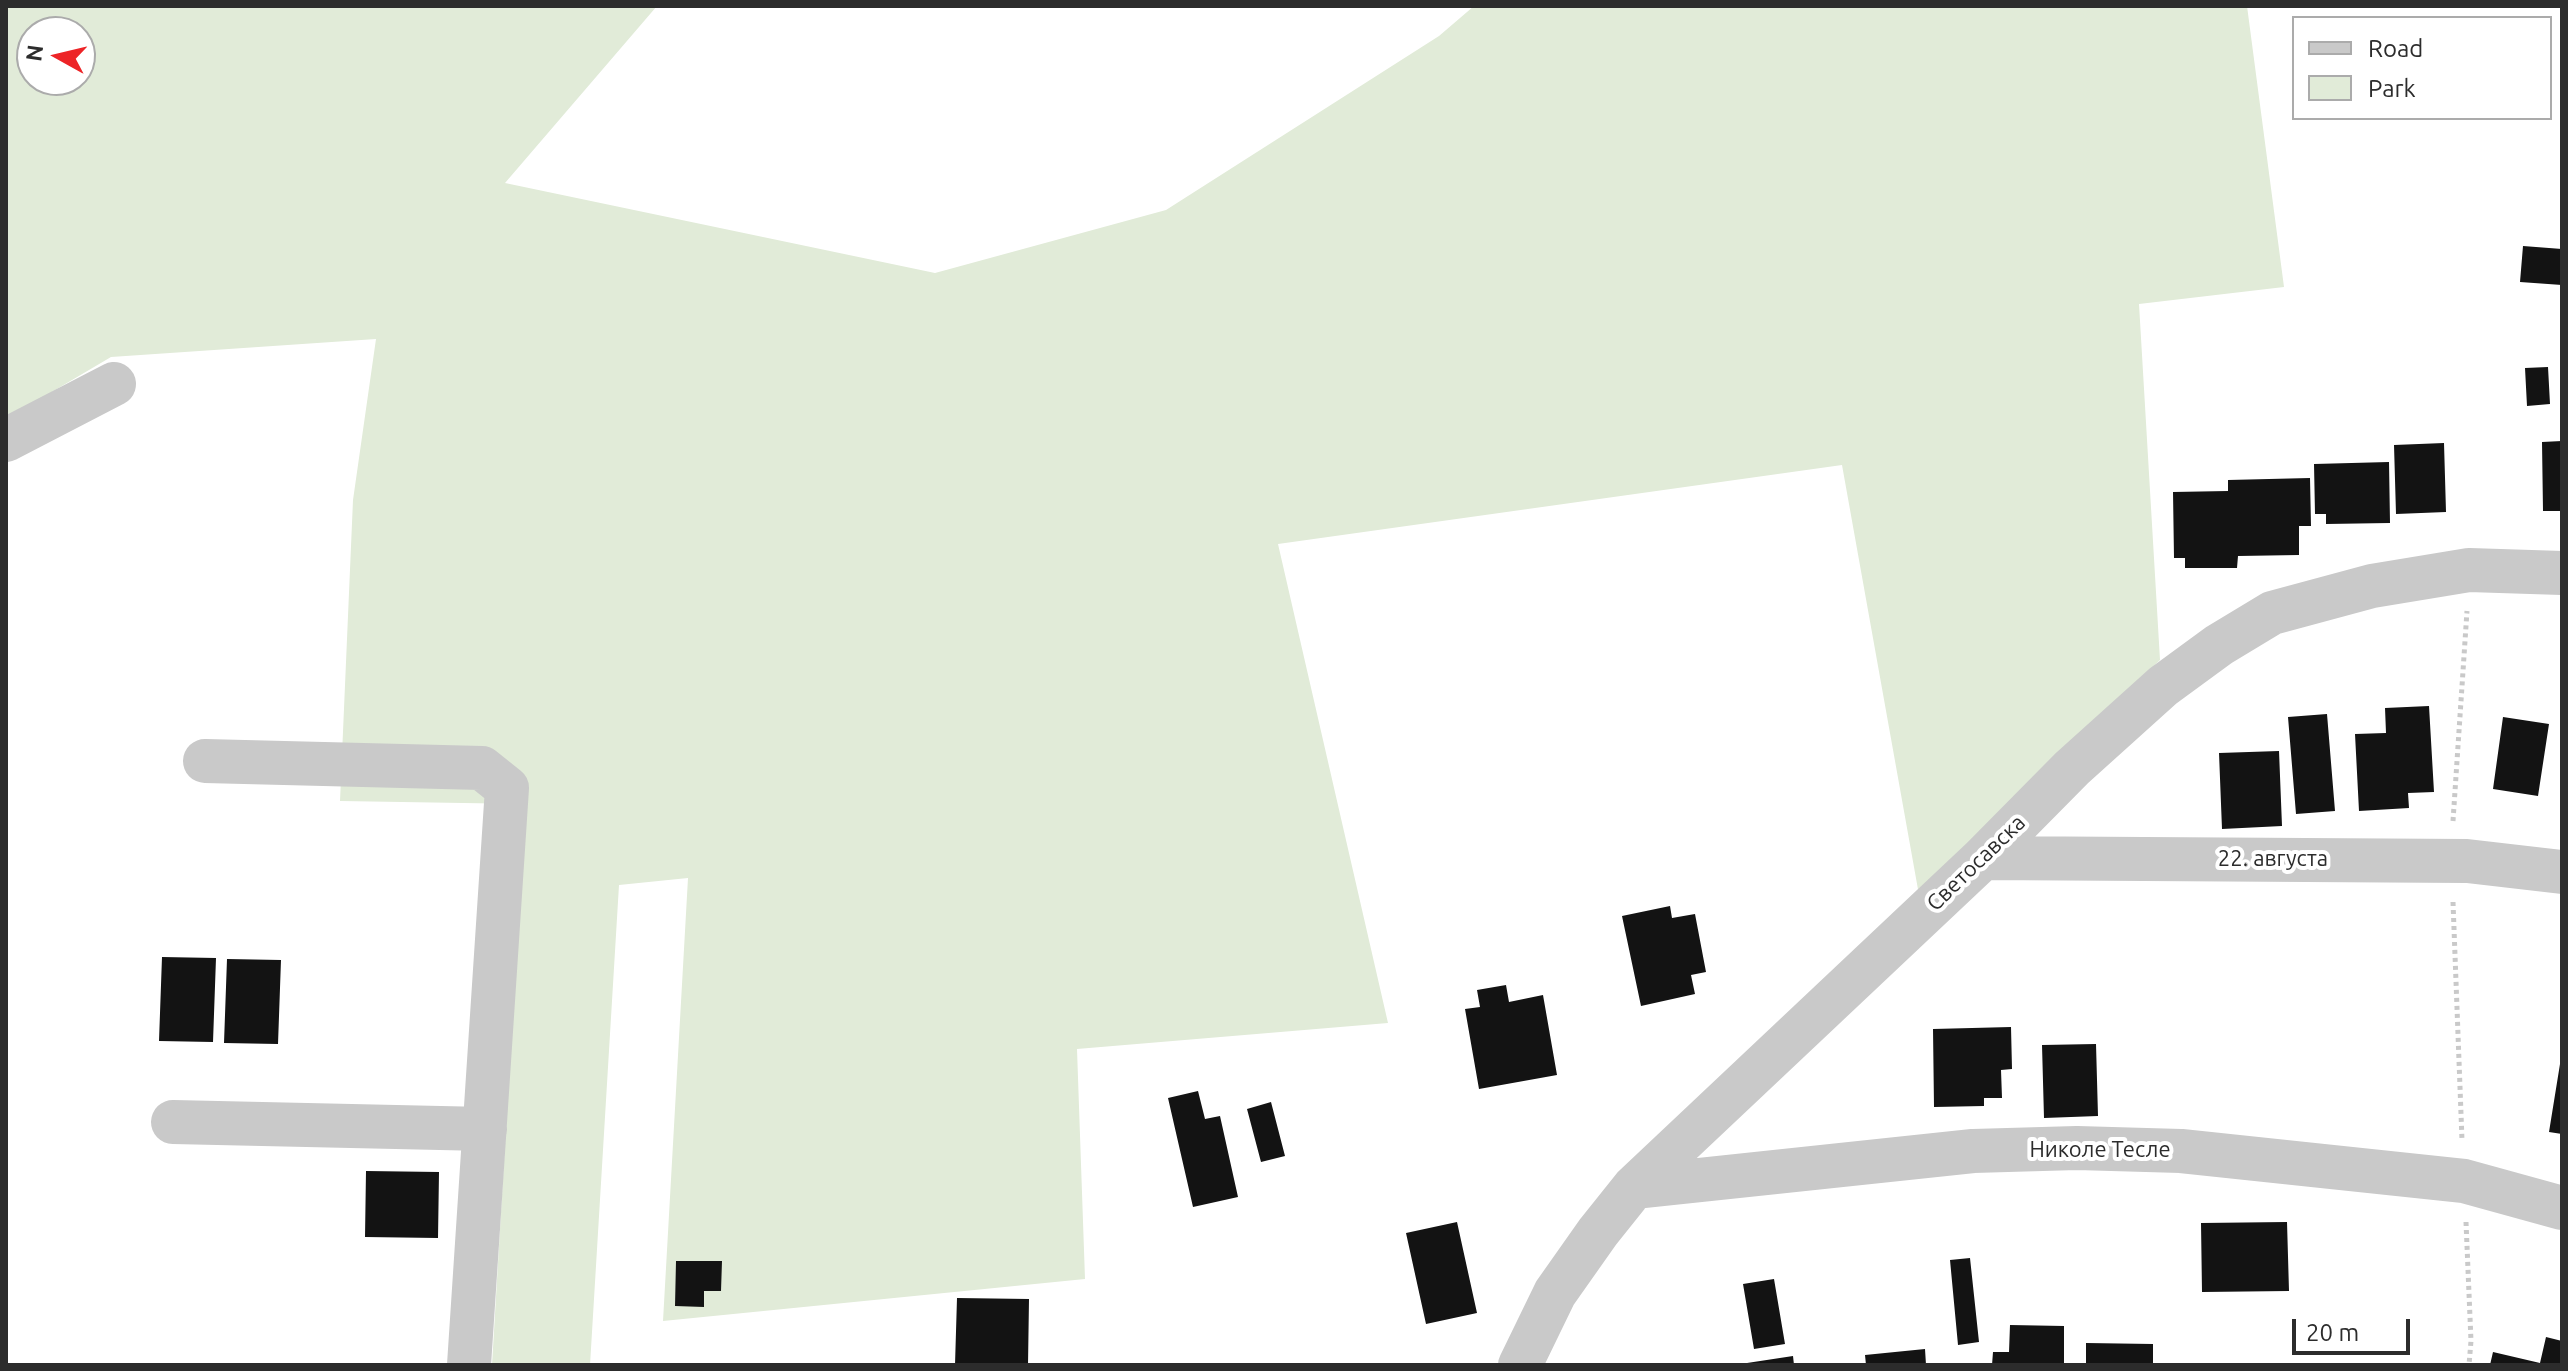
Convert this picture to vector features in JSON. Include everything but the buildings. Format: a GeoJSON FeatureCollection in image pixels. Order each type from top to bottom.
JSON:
{"type":"FeatureCollection","features":[{"type":"Feature","properties":{"kind":"street"},"geometry":{"type":"LineString","coordinates":[[6,440],[114,384]]}},
{"type":"Feature","properties":{"kind":"street","name":"Светосавска"},"geometry":{"type":"LineString","coordinates":[[1520,1365],[1555,1293],[1634,1187],[1983,858],[2072,768],[2163,686],[2272,613],[2372,586],[2469,570],[2562,573]]}},
{"type":"Feature","properties":{"kind":"street"},"geometry":{"type":"LineString","coordinates":[[205,761],[482,768],[507,788],[469,1365]]}},
{"type":"Feature","properties":{"kind":"street","name":"22. августа"},"geometry":{"type":"LineString","coordinates":[[1983,858],[2451,861],[2562,872]]}},
{"type":"Feature","properties":{"kind":"street"},"geometry":{"type":"LineString","coordinates":[[173,1122],[485,1129]]}},
{"type":"Feature","properties":{"kind":"street","name":"Николе Тесле"},"geometry":{"type":"LineString","coordinates":[[1634,1187],[1973,1151],[2077,1148],[2181,1151],[2464,1181],[2562,1208]]}},
{"type":"Feature","properties":{"kind":"path"},"geometry":{"type":"LineString","coordinates":[[2469,570],[2451,861],[2471,1341],[2469,1365]]}},
{"type":"Feature","properties":{"kind":"green space"},"geometry":{"type":"Polygon","coordinates":[[[6,6],[657,6],[505,183],[935,273],[1166,210],[1439,36],[1474,6],[2247,6],[2284,287],[2139,304],[2160,660],[1919,895],[1842,465],[1278,544],[1388,1023],[1077,1049],[1085,1279],[663,1321],[688,878],[619,885],[590,1365],[492,1365],[525,804],[340,801],[353,500],[376,339],[111,357],[6,419],[6,6]]]}}]}
